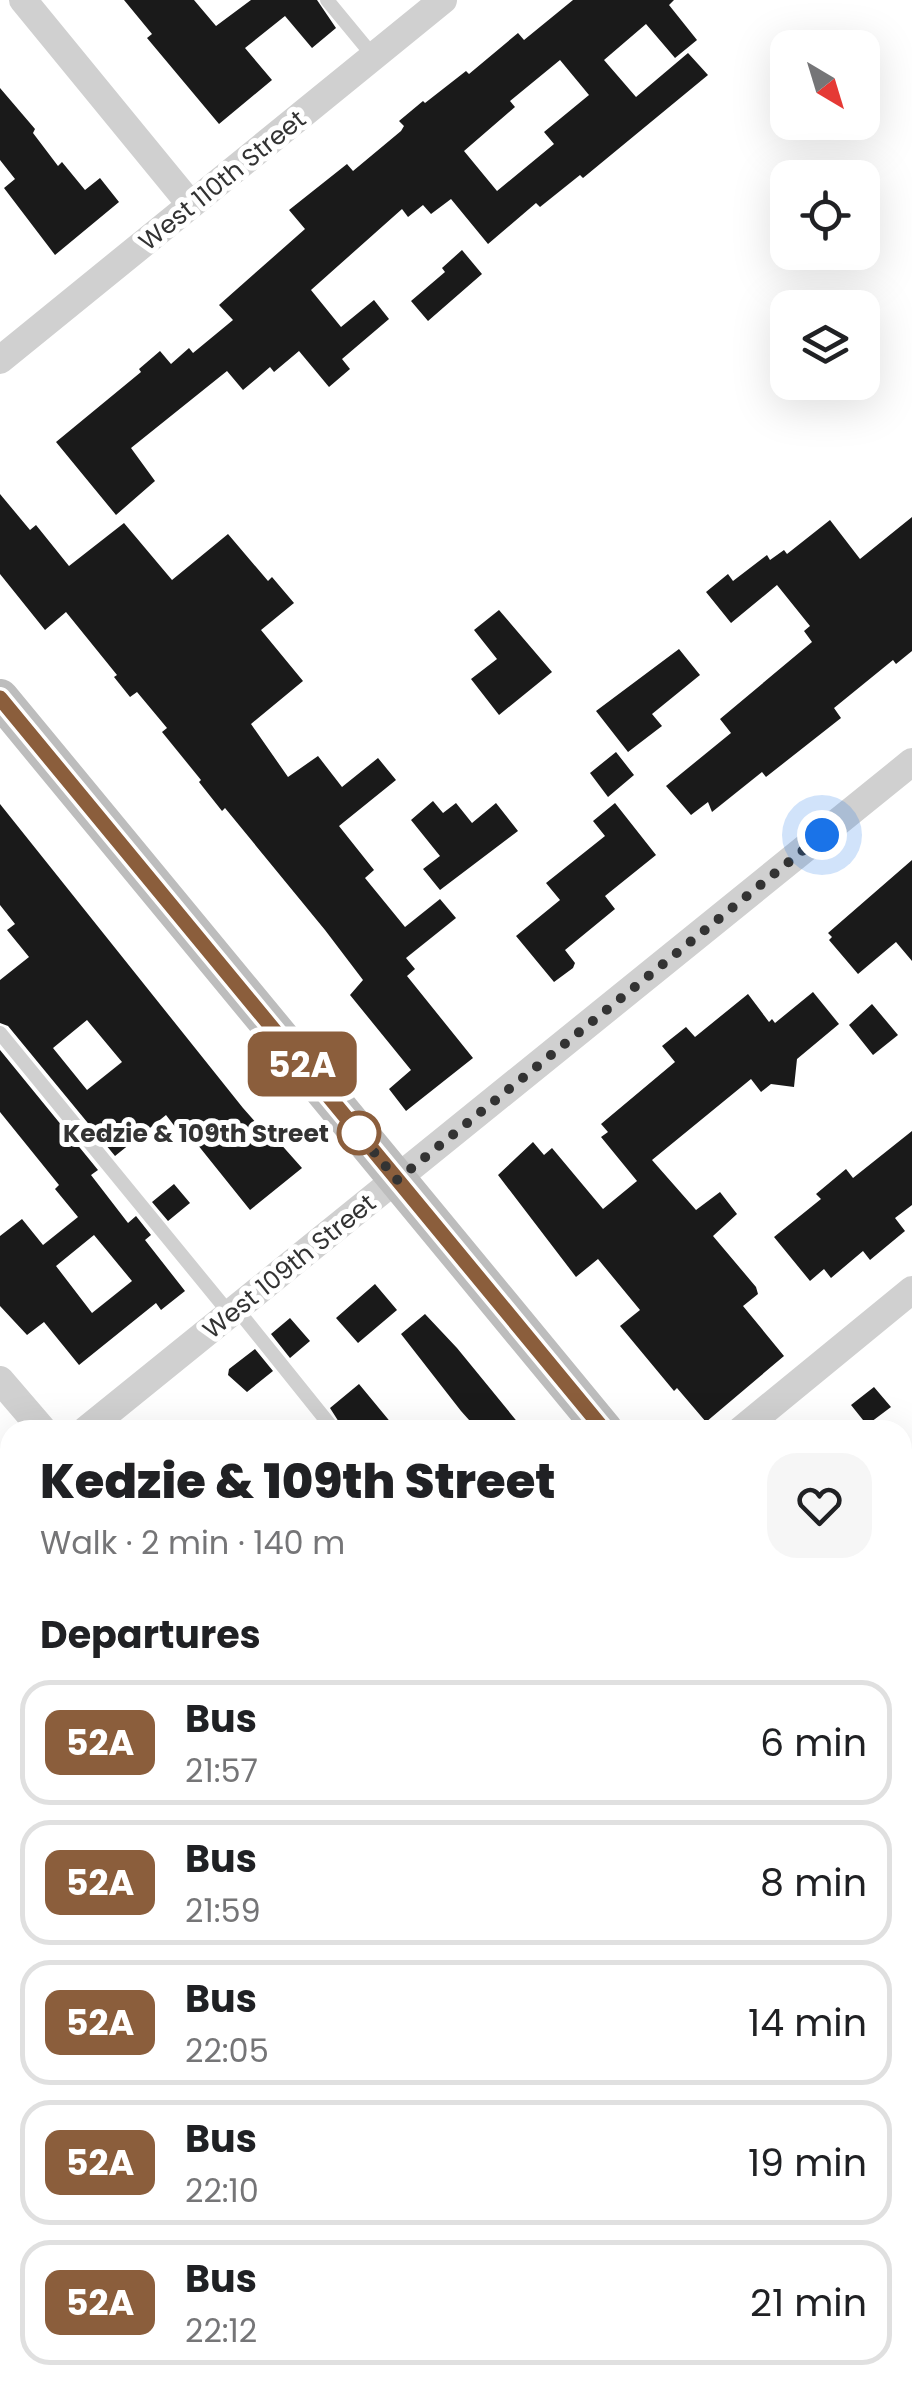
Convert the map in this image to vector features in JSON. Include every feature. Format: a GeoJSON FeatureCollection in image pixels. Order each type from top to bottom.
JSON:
{"type":"FeatureCollection","features":[{"type":"Feature","properties":{"kind":"main road"},"geometry":{"type":"LineString","coordinates":[[0,698],[596,1420]]}},
{"type":"Feature","properties":{"kind":"street"},"geometry":{"type":"LineString","coordinates":[[24,0],[191,205]]}},
{"type":"Feature","properties":{"kind":"street","name":"West 110th Street"},"geometry":{"type":"LineString","coordinates":[[4,351],[443,0]]}},
{"type":"Feature","properties":{"kind":"street","name":"West 109th Street"},"geometry":{"type":"LineString","coordinates":[[98,1420],[912,762]]}},
{"type":"Feature","properties":{"kind":"street"},"geometry":{"type":"LineString","coordinates":[[754,1420],[912,1290]]}},
{"type":"Feature","properties":{"kind":"street"},"geometry":{"type":"LineString","coordinates":[[0,1380],[34,1420]]}},
{"type":"Feature","properties":{"kind":"lane"},"geometry":{"type":"LineString","coordinates":[[328,0],[374,56]]}},
{"type":"Feature","properties":{"kind":"lane"},"geometry":{"type":"LineString","coordinates":[[0,1033],[326,1420]]}},
{"type":"Feature","properties":{"kind":"building"},"geometry":{"type":"Polygon","coordinates":[[[124,0],[194,0],[216,26],[251,0],[317,0],[336,28],[312,48],[285,16],[245,48],[272,80],[219,124],[147,38],[152,34],[124,0]]]}},
{"type":"Feature","properties":{"kind":"building"},"geometry":{"type":"Polygon","coordinates":[[[573,0],[674,0],[669,5],[697,40],[675,58],[646,24],[604,60],[636,97],[688,53],[708,75],[583,178],[580,175],[540,207],[536,203],[488,244],[451,199],[431,214],[423,205],[408,217],[402,209],[311,290],[341,327],[374,300],[389,319],[342,359],[350,369],[329,387],[299,351],[274,372],[270,367],[243,390],[227,371],[131,448],[155,481],[116,515],[56,442],[141,372],[139,369],[160,351],[171,364],[189,348],[193,353],[233,320],[219,305],[305,229],[289,210],[347,164],[353,171],[401,131],[404,126],[399,121],[423,101],[466,71],[469,74],[518,33],[524,40],[573,0]],[[560,60],[510,101],[515,107],[464,151],[497,191],[554,144],[544,132],[589,95],[560,60]]]}},
{"type":"Feature","properties":{"kind":"building"},"geometry":{"type":"Polygon","coordinates":[[[0,88],[35,129],[33,133],[58,166],[62,162],[85,190],[100,178],[119,202],[55,255],[4,188],[15,179],[0,160],[0,88]]]}},
{"type":"Feature","properties":{"kind":"building"},"geometry":{"type":"Polygon","coordinates":[[[462,250],[482,274],[428,321],[411,301],[445,272],[442,268],[462,250]]]}},
{"type":"Feature","properties":{"kind":"building"},"geometry":{"type":"Polygon","coordinates":[[[0,494],[30,530],[36,525],[69,566],[124,523],[172,580],[228,534],[268,581],[272,577],[294,603],[261,630],[303,681],[251,724],[288,777],[318,756],[342,787],[378,758],[396,780],[339,826],[374,870],[365,878],[405,927],[440,899],[456,918],[406,958],[415,969],[407,976],[473,1058],[406,1111],[389,1089],[411,1070],[350,995],[363,980],[225,808],[222,811],[199,782],[162,732],[167,728],[137,692],[130,697],[66,612],[45,630],[0,574],[0,494]]]}},
{"type":"Feature","properties":{"kind":"building"},"geometry":{"type":"Polygon","coordinates":[[[912,517],[912,651],[896,664],[893,660],[834,708],[841,718],[766,777],[762,772],[712,812],[708,802],[691,815],[666,786],[731,733],[720,719],[812,642],[804,631],[810,626],[777,585],[731,623],[706,592],[728,574],[733,581],[767,555],[770,560],[784,550],[787,554],[830,520],[860,559],[912,517]]]}},
{"type":"Feature","properties":{"kind":"building"},"geometry":{"type":"Polygon","coordinates":[[[499,610],[552,672],[499,715],[471,679],[497,659],[474,630],[499,610]]]}},
{"type":"Feature","properties":{"kind":"building"},"geometry":{"type":"Polygon","coordinates":[[[679,649],[700,675],[652,714],[662,726],[628,752],[596,711],[679,649]]]}},
{"type":"Feature","properties":{"kind":"building"},"geometry":{"type":"Polygon","coordinates":[[[616,752],[634,775],[608,797],[590,773],[616,752]]]}},
{"type":"Feature","properties":{"kind":"building"},"geometry":{"type":"Polygon","coordinates":[[[433,801],[443,813],[456,803],[472,823],[496,803],[518,831],[440,890],[423,869],[440,856],[411,820],[433,801]]]}},
{"type":"Feature","properties":{"kind":"building"},"geometry":{"type":"Polygon","coordinates":[[[615,803],[656,855],[605,896],[615,909],[565,950],[575,963],[554,982],[516,936],[560,900],[546,883],[605,836],[593,821],[615,803]]]}},
{"type":"Feature","properties":{"kind":"building"},"geometry":{"type":"Polygon","coordinates":[[[0,804],[243,1108],[302,1168],[250,1210],[181,1124],[176,1128],[166,1115],[115,1156],[8,1026],[0,1023],[0,980],[29,957],[7,930],[15,924],[0,905],[0,804]],[[87,1020],[53,1048],[87,1090],[122,1062],[87,1020]]]}},
{"type":"Feature","properties":{"kind":"building"},"geometry":{"type":"Polygon","coordinates":[[[912,860],[912,961],[896,942],[858,974],[829,940],[832,937],[828,933],[912,860]]]}},
{"type":"Feature","properties":{"kind":"building"},"geometry":{"type":"Polygon","coordinates":[[[813,992],[839,1024],[797,1059],[794,1087],[771,1084],[761,1092],[751,1079],[652,1160],[696,1210],[720,1192],[737,1214],[713,1236],[756,1287],[758,1294],[743,1306],[784,1356],[704,1420],[677,1388],[674,1391],[620,1326],[640,1310],[598,1259],[576,1277],[498,1175],[533,1142],[544,1155],[552,1148],[603,1209],[637,1181],[601,1137],[608,1132],[601,1124],[675,1062],[662,1046],[686,1027],[695,1037],[748,994],[769,1022],[772,1019],[775,1023],[813,992]]]}},
{"type":"Feature","properties":{"kind":"building"},"geometry":{"type":"Polygon","coordinates":[[[872,1004],[898,1035],[873,1055],[849,1025],[872,1004]]]}},
{"type":"Feature","properties":{"kind":"building"},"geometry":{"type":"Polygon","coordinates":[[[0,1050],[98,1170],[91,1175],[128,1223],[136,1216],[151,1235],[145,1240],[185,1291],[161,1310],[156,1303],[79,1365],[44,1322],[27,1335],[0,1306],[0,1236],[22,1219],[43,1245],[78,1217],[55,1189],[59,1185],[0,1112],[0,1050]],[[94,1235],[56,1266],[92,1313],[132,1281],[94,1235]]]}},
{"type":"Feature","properties":{"kind":"building"},"geometry":{"type":"Polygon","coordinates":[[[912,1131],[912,1205],[895,1218],[905,1231],[870,1260],[863,1251],[831,1278],[824,1269],[810,1281],[774,1237],[821,1199],[816,1194],[846,1169],[853,1178],[912,1131]]]}},
{"type":"Feature","properties":{"kind":"building"},"geometry":{"type":"Polygon","coordinates":[[[174,1184],[190,1203],[168,1221],[152,1202],[174,1184]]]}},
{"type":"Feature","properties":{"kind":"building"},"geometry":{"type":"Polygon","coordinates":[[[375,1284],[397,1310],[358,1343],[336,1318],[375,1284]]]}},
{"type":"Feature","properties":{"kind":"building"},"geometry":{"type":"Polygon","coordinates":[[[425,1314],[516,1420],[469,1420],[401,1334],[425,1314]]]}},
{"type":"Feature","properties":{"kind":"building"},"geometry":{"type":"Polygon","coordinates":[[[290,1318],[310,1341],[290,1358],[271,1334],[290,1318]]]}},
{"type":"Feature","properties":{"kind":"building"},"geometry":{"type":"Polygon","coordinates":[[[255,1349],[273,1371],[247,1392],[228,1375],[229,1369],[255,1349]]]}},
{"type":"Feature","properties":{"kind":"building"},"geometry":{"type":"Polygon","coordinates":[[[359,1384],[389,1420],[338,1420],[330,1408],[359,1384]]]}},
{"type":"Feature","properties":{"kind":"building"},"geometry":{"type":"Polygon","coordinates":[[[874,1387],[891,1407],[874,1420],[863,1420],[851,1405],[874,1387]]]}},
{"type":"Feature","properties":{"kind":"bus line","name":"52A"},"geometry":{"type":"LineString","coordinates":[[0,698],[596,1420]]}},
{"type":"Feature","properties":{"kind":"place","name":"Kedzie & 109th Street"},"geometry":{"type":"Point","coordinates":[359,1133]}},
{"type":"Feature","properties":{"kind":"route"},"geometry":{"type":"LineString","coordinates":[[359,1133],[355,1129],[397,1180],[822,835]]}}]}
